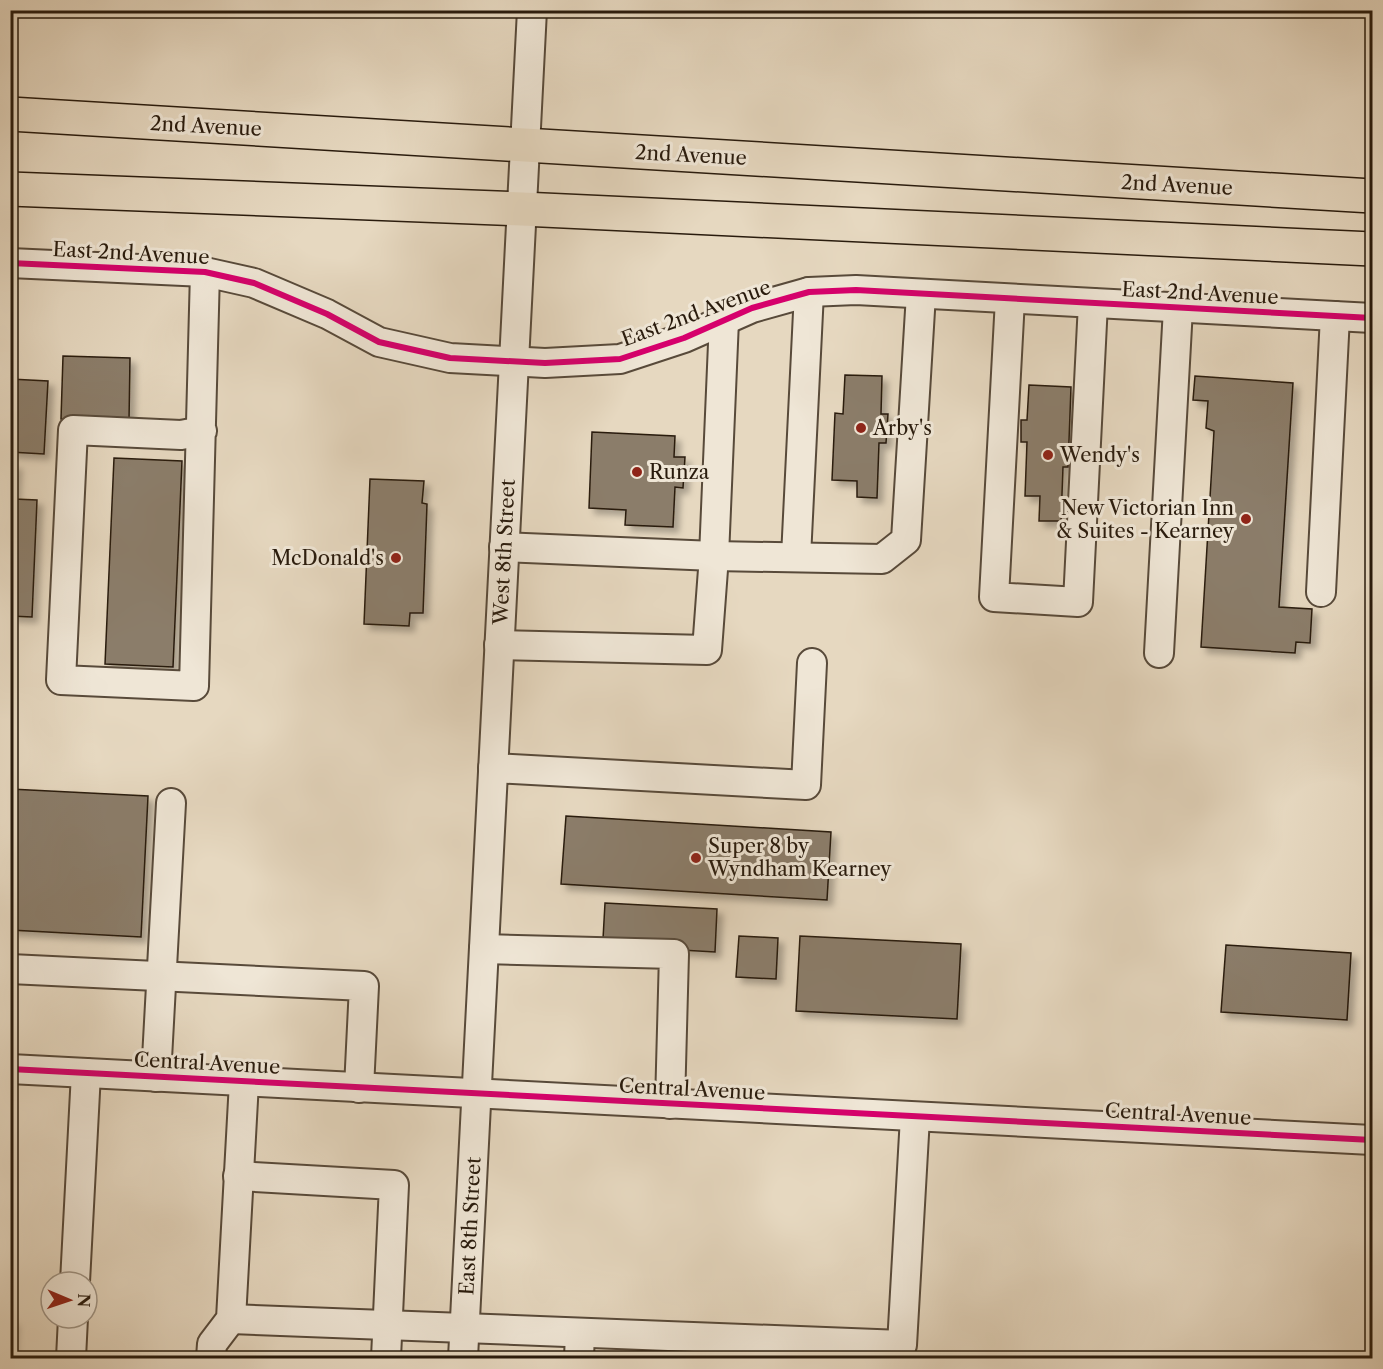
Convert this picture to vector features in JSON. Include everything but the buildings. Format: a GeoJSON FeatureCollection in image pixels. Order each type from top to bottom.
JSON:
{"type":"FeatureCollection","features":[{"type":"Feature","properties":{"kind":"main road","name":"2nd Avenue"},"geometry":{"type":"LineString","coordinates":[[10,114],[1372,196]]}},
{"type":"Feature","properties":{"kind":"main road"},"geometry":{"type":"LineString","coordinates":[[10,189],[522,208],[1372,249]]}},
{"type":"Feature","properties":{"kind":"street","name":"West 8th Street"},"geometry":{"type":"LineString","coordinates":[[476,1094],[532,10]]}},
{"type":"Feature","properties":{"kind":"street","name":"East 2nd Avenue"},"geometry":{"type":"LineString","coordinates":[[10,263],[205,272],[254,283],[327,314],[379,342],[450,358],[544,363],[620,359],[684,338],[752,308],[809,292],[856,290],[1372,318]]}},
{"type":"Feature","properties":{"kind":"street"},"geometry":{"type":"LineString","coordinates":[[202,431],[181,435],[73,430],[61,680],[194,686],[202,431],[205,272]]}},
{"type":"Feature","properties":{"kind":"street"},"geometry":{"type":"LineString","coordinates":[[796,557],[809,292]]}},
{"type":"Feature","properties":{"kind":"street"},"geometry":{"type":"LineString","coordinates":[[504,547],[714,556],[882,559],[906,540],[921,294]]}},
{"type":"Feature","properties":{"kind":"street"},"geometry":{"type":"LineString","coordinates":[[1010,299],[994,597],[1078,602],[1093,303]]}},
{"type":"Feature","properties":{"kind":"street"},"geometry":{"type":"LineString","coordinates":[[1159,653],[1178,308]]}},
{"type":"Feature","properties":{"kind":"street"},"geometry":{"type":"LineString","coordinates":[[1321,592],[1335,316]]}},
{"type":"Feature","properties":{"kind":"street"},"geometry":{"type":"LineString","coordinates":[[499,645],[707,650],[714,556],[724,320]]}},
{"type":"Feature","properties":{"kind":"street"},"geometry":{"type":"LineString","coordinates":[[493,768],[806,785],[812,663]]}},
{"type":"Feature","properties":{"kind":"street"},"geometry":{"type":"LineString","coordinates":[[156,1077],[171,803]]}},
{"type":"Feature","properties":{"kind":"street"},"geometry":{"type":"LineString","coordinates":[[484,949],[674,954],[670,1104]]}},
{"type":"Feature","properties":{"kind":"street"},"geometry":{"type":"LineString","coordinates":[[10,969],[364,986],[359,1088]]}},
{"type":"Feature","properties":{"kind":"street","name":"Central Avenue"},"geometry":{"type":"LineString","coordinates":[[10,1069],[1372,1140]]}},
{"type":"Feature","properties":{"kind":"street"},"geometry":{"type":"LineString","coordinates":[[76,1270],[86,1073]]}},
{"type":"Feature","properties":{"kind":"street"},"geometry":{"type":"LineString","coordinates":[[211,1359],[212,1344],[231,1319],[244,1082]]}},
{"type":"Feature","properties":{"kind":"street","name":"East 8th Street"},"geometry":{"type":"LineString","coordinates":[[463,1359],[476,1094]]}},
{"type":"Feature","properties":{"kind":"street"},"geometry":{"type":"LineString","coordinates":[[231,1319],[465,1329],[580,1346],[902,1345],[915,1117]]}},
{"type":"Feature","properties":{"kind":"street"},"geometry":{"type":"LineString","coordinates":[[238,1176],[394,1185],[386,1359]]}},
{"type":"Feature","properties":{"kind":"street"},"geometry":{"type":"LineString","coordinates":[[71,1359],[72,1330]]}},
{"type":"Feature","properties":{"kind":"cycle path"},"geometry":{"type":"LineString","coordinates":[[10,263],[205,272],[254,283],[327,314],[379,342],[450,358],[545,363],[620,359],[684,338],[752,308],[809,292],[856,290],[1372,318]]}},
{"type":"Feature","properties":{"kind":"cycle path"},"geometry":{"type":"LineString","coordinates":[[10,1069],[1372,1140]]}},
{"type":"Feature","properties":{"kind":"place","name":"Arby's"},"geometry":{"type":"Point","coordinates":[861,428]}},
{"type":"Feature","properties":{"kind":"place","name":"Wendy's"},"geometry":{"type":"Point","coordinates":[1048,455]}},
{"type":"Feature","properties":{"kind":"place","name":"Runza"},"geometry":{"type":"Point","coordinates":[637,472]}},
{"type":"Feature","properties":{"kind":"place","name":"New Victorian Inn & Suites - Kearney"},"geometry":{"type":"Point","coordinates":[1246,519]}},
{"type":"Feature","properties":{"kind":"place","name":"McDonald's"},"geometry":{"type":"Point","coordinates":[396,558]}},
{"type":"Feature","properties":{"kind":"place","name":"Super 8 by Wyndham Kearney"},"geometry":{"type":"Point","coordinates":[696,858]}}]}
